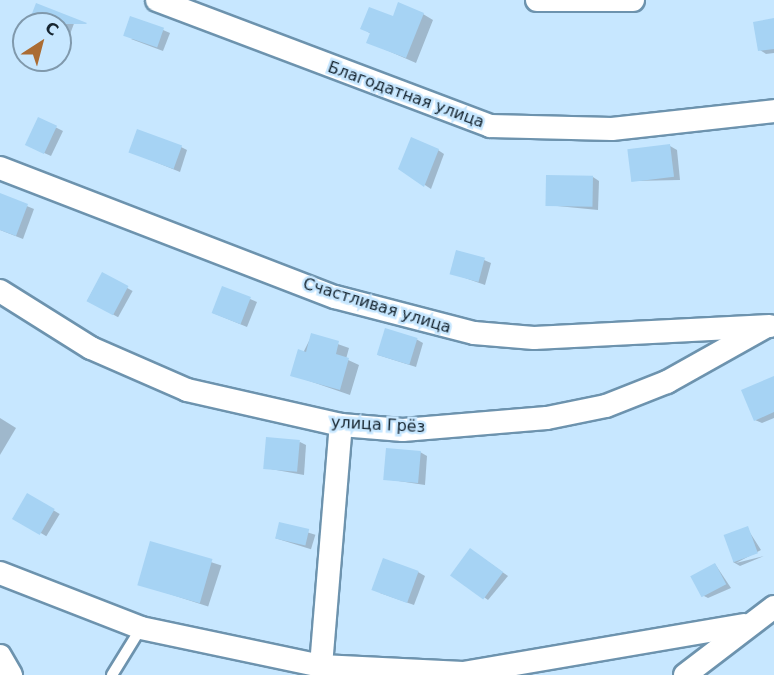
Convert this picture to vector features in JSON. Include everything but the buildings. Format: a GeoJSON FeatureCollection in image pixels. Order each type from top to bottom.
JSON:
{"type":"FeatureCollection","features":[{"type":"Feature","properties":{"kind":"street","name":"Благодатная улица"},"geometry":{"type":"LineString","coordinates":[[157,0],[490,126],[612,129],[774,111]]}},
{"type":"Feature","properties":{"kind":"street"},"geometry":{"type":"LineString","coordinates":[[537,0],[633,0]]}},
{"type":"Feature","properties":{"kind":"street","name":"Счастливая улица"},"geometry":{"type":"LineString","coordinates":[[0,168],[335,297],[474,333],[534,338],[769,326]]}},
{"type":"Feature","properties":{"kind":"street","name":"улица Грёз"},"geometry":{"type":"LineString","coordinates":[[0,291],[91,348],[188,390],[341,425],[403,430],[489,425],[606,406],[667,382],[769,326]]}},
{"type":"Feature","properties":{"kind":"street"},"geometry":{"type":"LineString","coordinates":[[321,666],[341,425]]}},
{"type":"Feature","properties":{"kind":"street"},"geometry":{"type":"LineString","coordinates":[[0,573],[141,628],[321,666],[464,674],[744,625]]}},
{"type":"Feature","properties":{"kind":"street"},"geometry":{"type":"LineString","coordinates":[[685,675],[744,625],[774,607]]}},
{"type":"Feature","properties":{"kind":"street"},"geometry":{"type":"LineString","coordinates":[[0,656],[11,675]]}},
{"type":"Feature","properties":{"kind":"lane"},"geometry":{"type":"LineString","coordinates":[[112,675],[141,628]]}}]}
